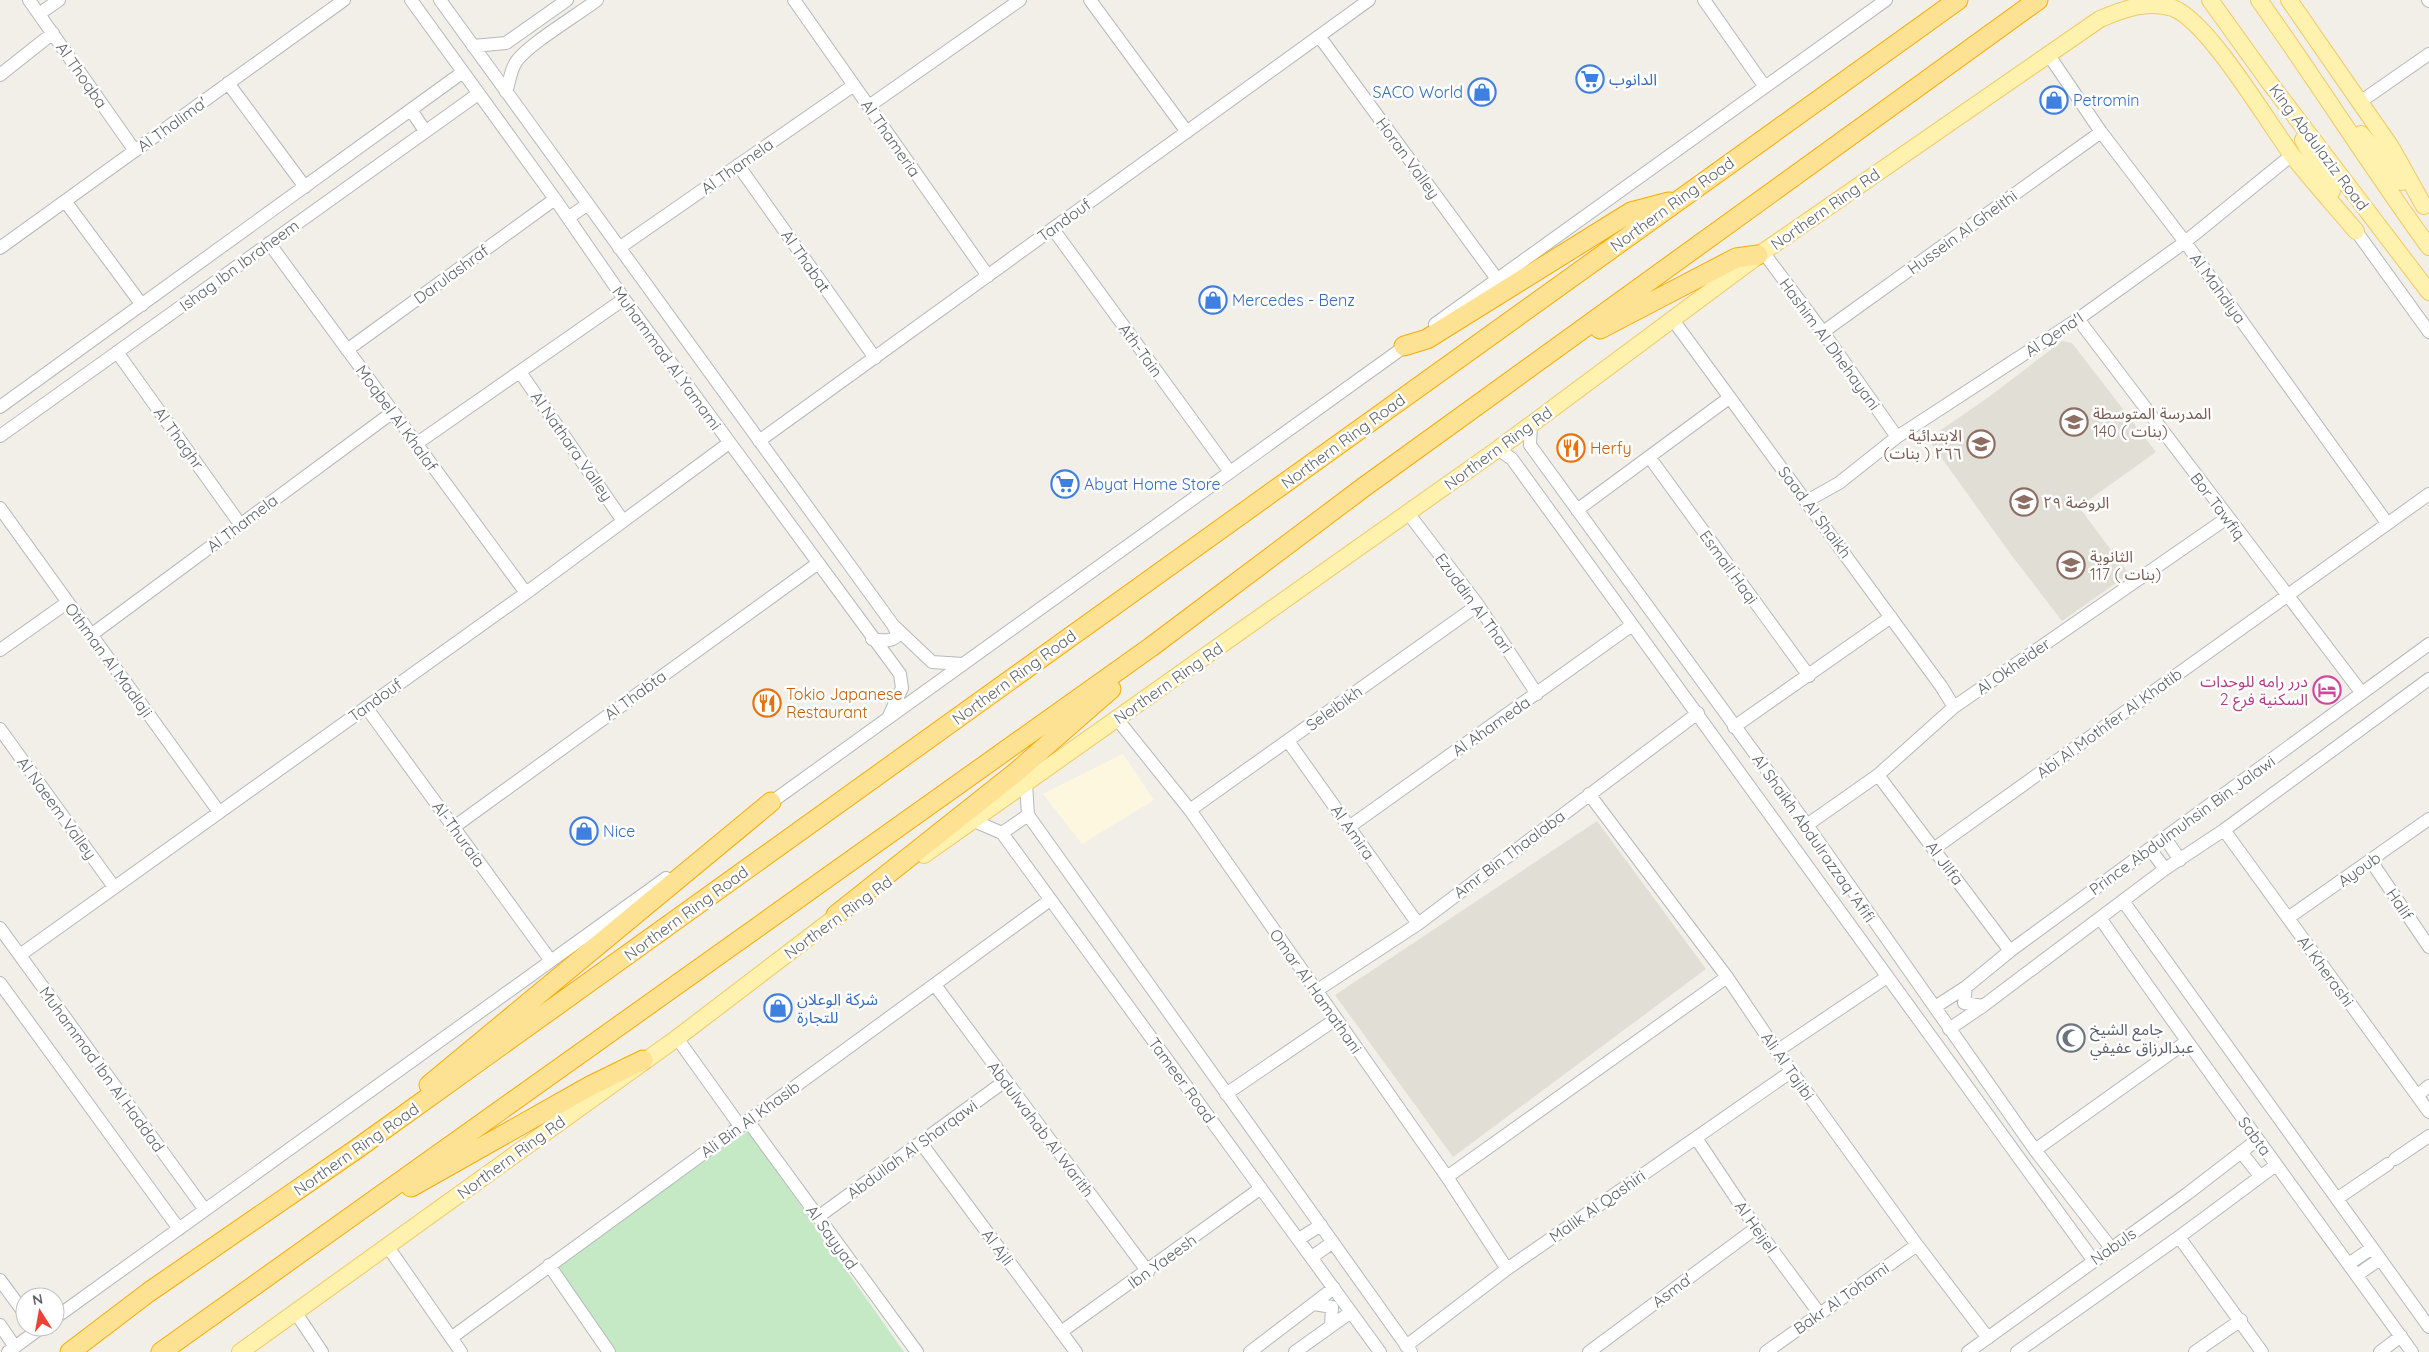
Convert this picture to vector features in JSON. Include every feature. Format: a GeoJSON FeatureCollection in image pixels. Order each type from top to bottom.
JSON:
{"type":"FeatureCollection","features":[{"type":"Feature","properties":{"kind":"highway","name":"Northern Ring Road"},"geometry":{"type":"LineString","coordinates":[[70,1352],[149,1292],[358,1148],[1958,0]]}},
{"type":"Feature","properties":{"kind":"highway"},"geometry":{"type":"LineString","coordinates":[[161,1352],[1152,647],[1364,487],[2038,0]]}},
{"type":"Feature","properties":{"kind":"highway"},"geometry":{"type":"LineString","coordinates":[[1404,346],[1427,338],[1632,212],[1680,199]]}},
{"type":"Feature","properties":{"kind":"highway"},"geometry":{"type":"LineString","coordinates":[[1562,345],[1586,336],[1736,258],[1760,254]]}},
{"type":"Feature","properties":{"kind":"highway"},"geometry":{"type":"LineString","coordinates":[[836,915],[1014,773],[1110,689],[1152,647]]}},
{"type":"Feature","properties":{"kind":"highway"},"geometry":{"type":"LineString","coordinates":[[358,1148],[448,1068],[771,802]]}},
{"type":"Feature","properties":{"kind":"highway"},"geometry":{"type":"LineString","coordinates":[[318,1239],[590,1086],[643,1060]]}},
{"type":"Feature","properties":{"kind":"main road","name":"King Abdulaziz Road"},"geometry":{"type":"LineString","coordinates":[[2210,0],[2269,82],[2429,292]]}},
{"type":"Feature","properties":{"kind":"main road","name":"King Abdulaziz Road"},"geometry":{"type":"LineString","coordinates":[[2259,0],[2322,90],[2386,188],[2429,247]]}},
{"type":"Feature","properties":{"kind":"main road"},"geometry":{"type":"LineString","coordinates":[[2290,0],[2390,147],[2426,210]]}},
{"type":"Feature","properties":{"kind":"main road","name":"Northern Ring Rd"},"geometry":{"type":"LineString","coordinates":[[240,1352],[388,1247],[643,1060],[677,1038],[836,915],[974,821],[1498,449],[1760,254],[2100,19],[2145,3],[2174,8],[2194,20],[2213,43],[2292,155],[2356,231]]}},
{"type":"Feature","properties":{"kind":"main road"},"geometry":{"type":"LineString","coordinates":[[2269,82],[2356,231]]}},
{"type":"Feature","properties":{"kind":"main road"},"geometry":{"type":"LineString","coordinates":[[2322,90],[2426,210]]}},
{"type":"Feature","properties":{"kind":"street","name":"Al Thoqba"},"geometry":{"type":"LineString","coordinates":[[29,0],[135,151]]}},
{"type":"Feature","properties":{"kind":"street"},"geometry":{"type":"LineString","coordinates":[[40,14],[58,0]]}},
{"type":"Feature","properties":{"kind":"street","name":"Al Thalima'"},"geometry":{"type":"LineString","coordinates":[[0,248],[344,0]]}},
{"type":"Feature","properties":{"kind":"street","name":"Muhammad Al Yamami"},"geometry":{"type":"LineString","coordinates":[[411,0],[555,199],[624,299],[872,640],[900,674],[902,688],[888,718]]}},
{"type":"Feature","properties":{"kind":"street","name":"Muhammad Al Yamami"},"geometry":{"type":"LineString","coordinates":[[440,0],[893,625],[932,662],[963,664]]}},
{"type":"Feature","properties":{"kind":"street"},"geometry":{"type":"LineString","coordinates":[[473,46],[506,43],[567,0]]}},
{"type":"Feature","properties":{"kind":"street"},"geometry":{"type":"LineString","coordinates":[[506,92],[516,61],[598,0]]}},
{"type":"Feature","properties":{"kind":"street","name":"Al Thameria"},"geometry":{"type":"LineString","coordinates":[[794,0],[988,276]]}},
{"type":"Feature","properties":{"kind":"street"},"geometry":{"type":"LineString","coordinates":[[869,106],[1020,0]]}},
{"type":"Feature","properties":{"kind":"street"},"geometry":{"type":"LineString","coordinates":[[1090,0],[1187,132]]}},
{"type":"Feature","properties":{"kind":"street","name":"Tandouf"},"geometry":{"type":"LineString","coordinates":[[760,441],[1369,0]]}},
{"type":"Feature","properties":{"kind":"street"},"geometry":{"type":"LineString","coordinates":[[1704,0],[1765,87]]}},
{"type":"Feature","properties":{"kind":"street"},"geometry":{"type":"LineString","coordinates":[[65,1311],[1886,0]]}},
{"type":"Feature","properties":{"kind":"street"},"geometry":{"type":"LineString","coordinates":[[2100,19],[2123,0]]}},
{"type":"Feature","properties":{"kind":"street"},"geometry":{"type":"LineString","coordinates":[[522,32],[517,46],[522,49],[535,45]]}},
{"type":"Feature","properties":{"kind":"street"},"geometry":{"type":"LineString","coordinates":[[0,75],[53,33]]}},
{"type":"Feature","properties":{"kind":"street","name":"Horan Valley"},"geometry":{"type":"LineString","coordinates":[[1319,36],[1498,279]]}},
{"type":"Feature","properties":{"kind":"street","name":"Al Mahdiya"},"geometry":{"type":"LineString","coordinates":[[2048,54],[2101,132],[2185,242],[2387,523]]}},
{"type":"Feature","properties":{"kind":"street"},"geometry":{"type":"LineString","coordinates":[[2360,102],[2429,54]]}},
{"type":"Feature","properties":{"kind":"street","name":"Ishag Ibn Ibraheem"},"geometry":{"type":"LineString","coordinates":[[0,407],[463,72]]}},
{"type":"Feature","properties":{"kind":"street"},"geometry":{"type":"LineString","coordinates":[[228,83],[305,187]]}},
{"type":"Feature","properties":{"kind":"street","name":"Al Thamela"},"geometry":{"type":"LineString","coordinates":[[620,248],[854,85]]}},
{"type":"Feature","properties":{"kind":"street","name":"Ishag Ibn Ibraheem"},"geometry":{"type":"LineString","coordinates":[[0,436],[478,94]]}},
{"type":"Feature","properties":{"kind":"street"},"geometry":{"type":"LineString","coordinates":[[411,110],[425,131]]}},
{"type":"Feature","properties":{"kind":"street","name":"Hussein Al Gheithi"},"geometry":{"type":"LineString","coordinates":[[1823,332],[2101,132]]}},
{"type":"Feature","properties":{"kind":"street","name":"Al Qena'I"},"geometry":{"type":"LineString","coordinates":[[1807,502],[1839,483],[1897,437],[2078,319],[2185,242],[2292,155]]}},
{"type":"Feature","properties":{"kind":"street","name":"Al Thabat"},"geometry":{"type":"LineString","coordinates":[[738,165],[875,358]]}},
{"type":"Feature","properties":{"kind":"street","name":"Darulashraf"},"geometry":{"type":"LineString","coordinates":[[347,350],[555,199]]}},
{"type":"Feature","properties":{"kind":"street"},"geometry":{"type":"LineString","coordinates":[[65,201],[142,305]]}},
{"type":"Feature","properties":{"kind":"street"},"geometry":{"type":"LineString","coordinates":[[568,218],[588,204]]}},
{"type":"Feature","properties":{"kind":"street","name":"Ath-Tain"},"geometry":{"type":"LineString","coordinates":[[1053,228],[1230,472]]}},
{"type":"Feature","properties":{"kind":"street"},"geometry":{"type":"LineString","coordinates":[[2356,231],[2429,332]]}},
{"type":"Feature","properties":{"kind":"street","name":"Moqbel Al Khalaf"},"geometry":{"type":"LineString","coordinates":[[269,243],[526,593]]}},
{"type":"Feature","properties":{"kind":"street","name":"Hashim Al Dhehayani"},"geometry":{"type":"LineString","coordinates":[[1760,254],[1823,332],[1897,437]]}},
{"type":"Feature","properties":{"kind":"street"},"geometry":{"type":"LineString","coordinates":[[416,444],[624,299]]}},
{"type":"Feature","properties":{"kind":"street","name":"Bor Tawfiq"},"geometry":{"type":"LineString","coordinates":[[2078,319],[2360,692]]}},
{"type":"Feature","properties":{"kind":"street","name":"Saad Al Shaikh"},"geometry":{"type":"LineString","coordinates":[[1673,320],[1728,398],[1891,617],[1954,707]]}},
{"type":"Feature","properties":{"kind":"street","name":"Al Thaghr"},"geometry":{"type":"LineString","coordinates":[[117,352],[240,524]]}},
{"type":"Feature","properties":{"kind":"street","name":"Al Nathara Valley"},"geometry":{"type":"LineString","coordinates":[[520,372],[623,521]]}},
{"type":"Feature","properties":{"kind":"street"},"geometry":{"type":"LineString","coordinates":[[42,377],[57,396]]}},
{"type":"Feature","properties":{"kind":"street"},"geometry":{"type":"LineString","coordinates":[[1577,510],[1650,458],[1728,398]]}},
{"type":"Feature","properties":{"kind":"street","name":"Al Thamela"},"geometry":{"type":"LineString","coordinates":[[91,635],[393,412]]}},
{"type":"Feature","properties":{"kind":"street"},"geometry":{"type":"LineString","coordinates":[[1512,459],[1530,445],[1531,424]]}},
{"type":"Feature","properties":{"kind":"street","name":"Tandouf"},"geometry":{"type":"LineString","coordinates":[[20,954],[526,593],[729,443]]}},
{"type":"Feature","properties":{"kind":"street","name":"Al Shaikh Abdulrazzaq 'Afifi"},"geometry":{"type":"LineString","coordinates":[[1530,445],[1807,825],[2035,1150],[2111,1248]]}},
{"type":"Feature","properties":{"kind":"street","name":"Al Shaikh Abdulrazzaq 'Afifi"},"geometry":{"type":"LineString","coordinates":[[1498,449],[1512,459],[2093,1260]]}},
{"type":"Feature","properties":{"kind":"street","name":"Esmail Haqi"},"geometry":{"type":"LineString","coordinates":[[1650,458],[1809,676]]}},
{"type":"Feature","properties":{"kind":"street","name":"Abi Al Mothfer Al Khatib"},"geometry":{"type":"LineString","coordinates":[[1935,848],[2429,494]]}},
{"type":"Feature","properties":{"kind":"street","name":"Othman Al Madlaji"},"geometry":{"type":"LineString","coordinates":[[0,508],[219,812]]}},
{"type":"Feature","properties":{"kind":"street","name":"Ezuddin Al Thari"},"geometry":{"type":"LineString","coordinates":[[1408,513],[1478,605],[1537,694]]}},
{"type":"Feature","properties":{"kind":"street","name":"Al Okheider"},"geometry":{"type":"LineString","coordinates":[[1807,825],[1878,775],[1954,707],[2227,518]]}},
{"type":"Feature","properties":{"kind":"street","name":"Al Thabta"},"geometry":{"type":"LineString","coordinates":[[454,827],[817,564]]}},
{"type":"Feature","properties":{"kind":"street"},"geometry":{"type":"LineString","coordinates":[[0,650],[68,602]]}},
{"type":"Feature","properties":{"kind":"street","name":"Seleibikh"},"geometry":{"type":"LineString","coordinates":[[1190,810],[1478,605]]}},
{"type":"Feature","properties":{"kind":"street"},"geometry":{"type":"LineString","coordinates":[[1734,727],[1891,617]]}},
{"type":"Feature","properties":{"kind":"street"},"geometry":{"type":"LineString","coordinates":[[872,640],[896,638],[898,635],[893,625]]}},
{"type":"Feature","properties":{"kind":"street","name":"Al Ahameda"},"geometry":{"type":"LineString","coordinates":[[1349,826],[1632,625]]}},
{"type":"Feature","properties":{"kind":"street","name":"Prince Abdulmuhsin Bin Jalawi"},"geometry":{"type":"LineString","coordinates":[[1935,1007],[1966,988],[2010,952],[2360,692],[2429,644]]}},
{"type":"Feature","properties":{"kind":"street","name":"Prince Abdulmuhsin Bin Jalawi"},"geometry":{"type":"LineString","coordinates":[[1949,1028],[1984,1006],[2165,869],[2224,830],[2429,679]]}},
{"type":"Feature","properties":{"kind":"street","name":"Al-Thuraia"},"geometry":{"type":"LineString","coordinates":[[366,707],[551,961]]}},
{"type":"Feature","properties":{"kind":"street","name":"Amr Bin Thaalaba"},"geometry":{"type":"LineString","coordinates":[[1316,991],[1418,924],[1588,794],[1698,713]]}},
{"type":"Feature","properties":{"kind":"street","name":"Omar Al Hamathani"},"geometry":{"type":"LineString","coordinates":[[1117,719],[1190,810],[1446,1177],[1507,1269]]}},
{"type":"Feature","properties":{"kind":"street","name":"Al Naeem Valley"},"geometry":{"type":"LineString","coordinates":[[0,728],[114,887]]}},
{"type":"Feature","properties":{"kind":"street","name":"Al Amira"},"geometry":{"type":"LineString","coordinates":[[1288,741],[1418,924]]}},
{"type":"Feature","properties":{"kind":"street","name":"Al Jilfa"},"geometry":{"type":"LineString","coordinates":[[1878,775],[1935,848],[2010,952]]}},
{"type":"Feature","properties":{"kind":"street"},"geometry":{"type":"LineString","coordinates":[[1026,784],[1028,815],[1409,1349]]}},
{"type":"Feature","properties":{"kind":"street","name":"Ali Al Tajibi"},"geometry":{"type":"LineString","coordinates":[[1588,794],[1727,977],[1777,1051],[1916,1245],[1988,1338]]}},
{"type":"Feature","properties":{"kind":"street"},"geometry":{"type":"LineString","coordinates":[[974,821],[1002,833],[1028,815]]}},
{"type":"Feature","properties":{"kind":"street","name":"Ayoub"},"geometry":{"type":"LineString","coordinates":[[2288,918],[2429,818]]}},
{"type":"Feature","properties":{"kind":"street","name":"Al Kherashi"},"geometry":{"type":"LineString","coordinates":[[2224,830],[2429,1112]]}},
{"type":"Feature","properties":{"kind":"street","name":"Tameer Road"},"geometry":{"type":"LineString","coordinates":[[1002,833],[1380,1352]]}},
{"type":"Feature","properties":{"kind":"street"},"geometry":{"type":"LineString","coordinates":[[2165,838],[2180,860]]}},
{"type":"Feature","properties":{"kind":"street"},"geometry":{"type":"LineString","coordinates":[[2150,848],[2165,869]]}},
{"type":"Feature","properties":{"kind":"street","name":"Halif"},"geometry":{"type":"LineString","coordinates":[[2370,861],[2429,947]]}},
{"type":"Feature","properties":{"kind":"street","name":"Ali Bin Al Khasib"},"geometry":{"type":"LineString","coordinates":[[451,1338],[1050,900]]}},
{"type":"Feature","properties":{"kind":"street","name":"Sabta"},"geometry":{"type":"LineString","coordinates":[[2123,901],[2429,1327]]}},
{"type":"Feature","properties":{"kind":"street","name":"Sabta"},"geometry":{"type":"LineString","coordinates":[[2100,918],[2186,1042],[2350,1263],[2412,1352]]}},
{"type":"Feature","properties":{"kind":"street","name":"Muhammad Ibn Al Haddad"},"geometry":{"type":"LineString","coordinates":[[0,928],[205,1210]]}},
{"type":"Feature","properties":{"kind":"street"},"geometry":{"type":"LineString","coordinates":[[1446,1177],[1727,977]]}},
{"type":"Feature","properties":{"kind":"street"},"geometry":{"type":"LineString","coordinates":[[1777,1051],[1887,977]]}},
{"type":"Feature","properties":{"kind":"street","name":"Muhammad Ibn Al Haddad"},"geometry":{"type":"LineString","coordinates":[[0,983],[4,998],[179,1229]]}},
{"type":"Feature","properties":{"kind":"street","name":"Abdulwahab Al Warith"},"geometry":{"type":"LineString","coordinates":[[935,985],[1148,1272]]}},
{"type":"Feature","properties":{"kind":"street"},"geometry":{"type":"LineString","coordinates":[[1966,988],[1964,1003],[1984,1006]]}},
{"type":"Feature","properties":{"kind":"street"},"geometry":{"type":"LineString","coordinates":[[1226,1094],[1336,1019]]}},
{"type":"Feature","properties":{"kind":"street","name":"Al Sayyad"},"geometry":{"type":"LineString","coordinates":[[677,1038],[818,1217],[917,1352]]}},
{"type":"Feature","properties":{"kind":"street"},"geometry":{"type":"LineString","coordinates":[[2035,1150],[2186,1042]]}},
{"type":"Feature","properties":{"kind":"street","name":"Malik Al Qashiri"},"geometry":{"type":"LineString","coordinates":[[1409,1349],[1507,1269],[1792,1071]]}},
{"type":"Feature","properties":{"kind":"street","name":"Abdullah Al Sharqawi"},"geometry":{"type":"LineString","coordinates":[[818,1217],[1005,1081]]}},
{"type":"Feature","properties":{"kind":"street"},"geometry":{"type":"LineString","coordinates":[[2418,1095],[2429,1086]]}},
{"type":"Feature","properties":{"kind":"street"},"geometry":{"type":"LineString","coordinates":[[2338,1198],[2429,1136]]}},
{"type":"Feature","properties":{"kind":"street","name":"Al Heijel"},"geometry":{"type":"LineString","coordinates":[[1696,1138],[1756,1228],[1820,1313]]}},
{"type":"Feature","properties":{"kind":"street","name":"Nabuls"},"geometry":{"type":"LineString","coordinates":[[1968,1352],[2257,1140]]}},
{"type":"Feature","properties":{"kind":"street","name":"Al Ajli"},"geometry":{"type":"LineString","coordinates":[[921,1142],[1076,1352]]}},
{"type":"Feature","properties":{"kind":"street"},"geometry":{"type":"LineString","coordinates":[[2241,1152],[2260,1176]]}},
{"type":"Feature","properties":{"kind":"street","name":"Nabuls"},"geometry":{"type":"LineString","coordinates":[[2016,1352],[2179,1237],[2276,1165]]}},
{"type":"Feature","properties":{"kind":"street","name":"Ibn Yaeesh"},"geometry":{"type":"LineString","coordinates":[[1062,1332],[1148,1272],[1261,1188]]}},
{"type":"Feature","properties":{"kind":"street"},"geometry":{"type":"LineString","coordinates":[[1299,1239],[1321,1225]]}},
{"type":"Feature","properties":{"kind":"street","name":"Asma'"},"geometry":{"type":"LineString","coordinates":[[1589,1352],[1756,1228]]}},
{"type":"Feature","properties":{"kind":"street"},"geometry":{"type":"LineString","coordinates":[[2082,1245],[2096,1246],[2098,1231]]}},
{"type":"Feature","properties":{"kind":"street"},"geometry":{"type":"LineString","coordinates":[[2179,1237],[2241,1320],[2262,1352]]}},
{"type":"Feature","properties":{"kind":"street"},"geometry":{"type":"LineString","coordinates":[[1312,1257],[1333,1242]]}},
{"type":"Feature","properties":{"kind":"street","name":"Bakr Al Tohami"},"geometry":{"type":"LineString","coordinates":[[1766,1352],[1916,1245]]}},
{"type":"Feature","properties":{"kind":"street"},"geometry":{"type":"LineString","coordinates":[[388,1247],[461,1352]]}},
{"type":"Feature","properties":{"kind":"street"},"geometry":{"type":"LineString","coordinates":[[2350,1263],[2372,1248]]}},
{"type":"Feature","properties":{"kind":"street"},"geometry":{"type":"LineString","coordinates":[[2358,1275],[2380,1259]]}},
{"type":"Feature","properties":{"kind":"street"},"geometry":{"type":"LineString","coordinates":[[549,1265],[609,1352]]}},
{"type":"Feature","properties":{"kind":"street"},"geometry":{"type":"LineString","coordinates":[[0,1280],[15,1300]]}},
{"type":"Feature","properties":{"kind":"street"},"geometry":{"type":"LineString","coordinates":[[1250,1352],[1334,1288]]}},
{"type":"Feature","properties":{"kind":"street"},"geometry":{"type":"LineString","coordinates":[[1314,1304],[1332,1307],[1331,1326]]}},
{"type":"Feature","properties":{"kind":"street"},"geometry":{"type":"LineString","coordinates":[[1296,1352],[1351,1312]]}},
{"type":"Feature","properties":{"kind":"street"},"geometry":{"type":"LineString","coordinates":[[296,1313],[322,1352]]}},
{"type":"Feature","properties":{"kind":"street"},"geometry":{"type":"LineString","coordinates":[[2195,1352],[2241,1320]]}},
{"type":"Feature","properties":{"kind":"street"},"geometry":{"type":"LineString","coordinates":[[0,1325],[11,1349],[26,1337]]}},
{"type":"Feature","properties":{"kind":"street"},"geometry":{"type":"LineString","coordinates":[[2380,1352],[2401,1336]]}},
{"type":"Feature","properties":{"kind":"shaded area"},"geometry":{"type":"Polygon","coordinates":[[[2062,341],[2072,343],[2156,452],[2079,507],[2129,574],[2062,621],[2012,556],[1928,439],[1993,394],[2062,341]]]}},
{"type":"Feature","properties":{"kind":"shaded area"},"geometry":{"type":"Polygon","coordinates":[[[1123,754],[1154,800],[1082,844],[1043,794],[1123,754]]]}},
{"type":"Feature","properties":{"kind":"shaded area"},"geometry":{"type":"Polygon","coordinates":[[[1597,821],[1706,969],[1453,1157],[1335,995],[1597,821]]]}},
{"type":"Feature","properties":{"kind":"green space"},"geometry":{"type":"Polygon","coordinates":[[[748,1131],[904,1352],[616,1352],[556,1266],[748,1131]]]}},
{"type":"Feature","properties":{"kind":"place","name":"الدانوب"},"geometry":{"type":"Point","coordinates":[1590,79]}},
{"type":"Feature","properties":{"kind":"place","name":"SACO World"},"geometry":{"type":"Point","coordinates":[1482,92]}},
{"type":"Feature","properties":{"kind":"place","name":"Petromin"},"geometry":{"type":"Point","coordinates":[2054,100]}},
{"type":"Feature","properties":{"kind":"place","name":"Mercedes - Benz"},"geometry":{"type":"Point","coordinates":[1213,300]}},
{"type":"Feature","properties":{"kind":"place","name":"المدرسة المتوسطة 140 ( بنات)"},"geometry":{"type":"Point","coordinates":[2074,422]}},
{"type":"Feature","properties":{"kind":"place","name":"الابتدائية ٢٦٦ ( بنات)"},"geometry":{"type":"Point","coordinates":[1981,444]}},
{"type":"Feature","properties":{"kind":"place","name":"Herfy"},"geometry":{"type":"Point","coordinates":[1571,448]}},
{"type":"Feature","properties":{"kind":"place","name":"Abyat Home Store"},"geometry":{"type":"Point","coordinates":[1065,484]}},
{"type":"Feature","properties":{"kind":"place","name":"الروضة ٢٩"},"geometry":{"type":"Point","coordinates":[2024,502]}},
{"type":"Feature","properties":{"kind":"place","name":"الثانوية 117 ( بنات)"},"geometry":{"type":"Point","coordinates":[2071,565]}},
{"type":"Feature","properties":{"kind":"place","name":"درر رامه للوحدات السكنية فرع 2"},"geometry":{"type":"Point","coordinates":[2327,690]}},
{"type":"Feature","properties":{"kind":"place","name":"Tokio Japanese Restaurant"},"geometry":{"type":"Point","coordinates":[767,703]}},
{"type":"Feature","properties":{"kind":"place","name":"Nice"},"geometry":{"type":"Point","coordinates":[584,831]}},
{"type":"Feature","properties":{"kind":"place","name":"شركة الوعلان للتجارة"},"geometry":{"type":"Point","coordinates":[778,1008]}},
{"type":"Feature","properties":{"kind":"place","name":"جامع الشيخ عبدالرزاق عفيفي"},"geometry":{"type":"Point","coordinates":[2071,1038]}}]}
